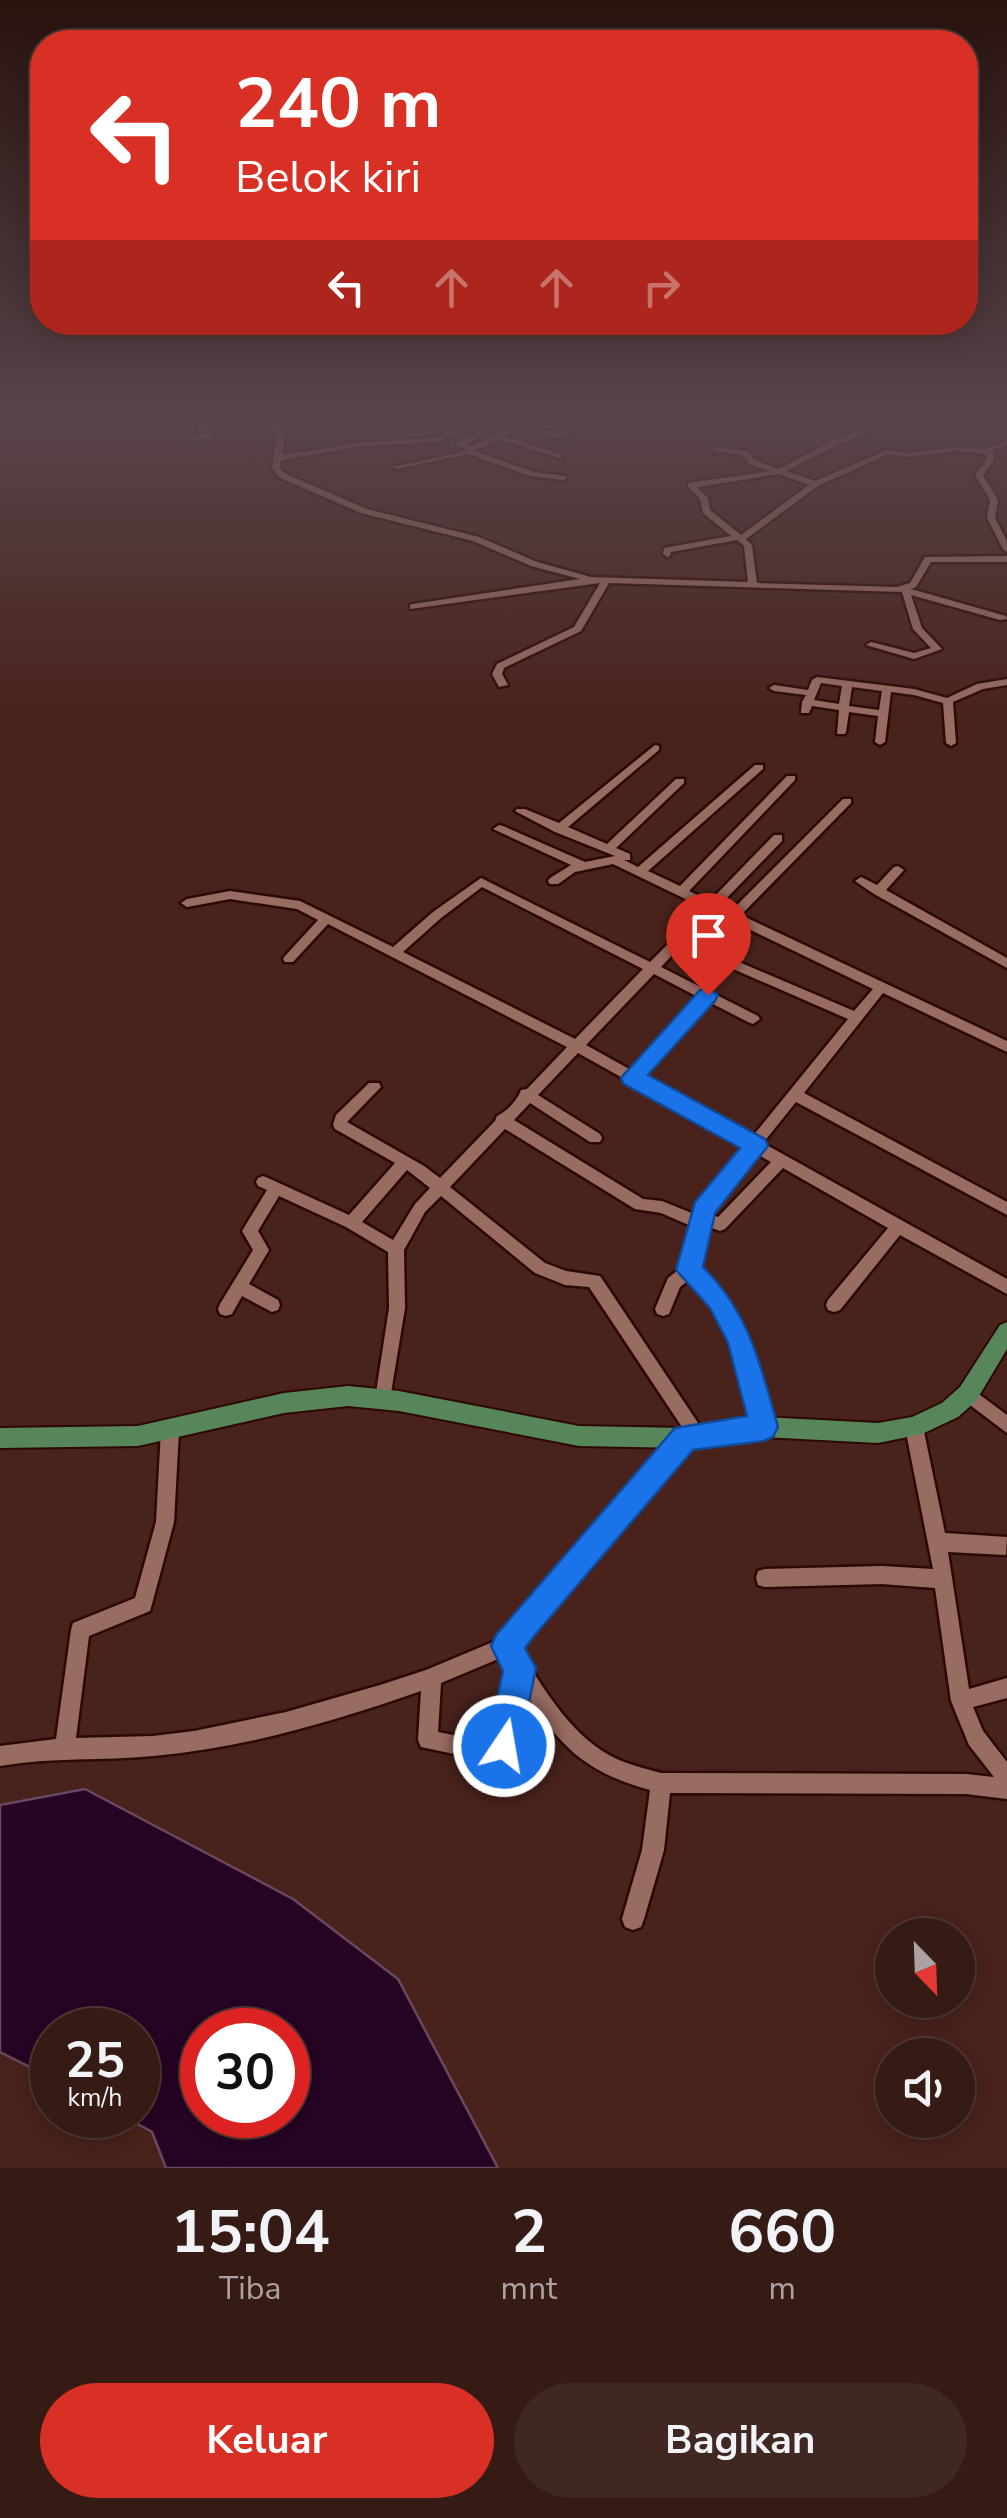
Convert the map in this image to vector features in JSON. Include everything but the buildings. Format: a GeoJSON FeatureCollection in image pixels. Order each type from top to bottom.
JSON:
{"type":"FeatureCollection","features":[{"type":"Feature","properties":{"kind":"main road"},"geometry":{"type":"LineString","coordinates":[[0,1438],[138,1436],[320,1397],[383,1399],[579,1436],[691,1436],[764,1427],[878,1433],[914,1426],[950,1410],[968,1394],[1007,1331]]}},
{"type":"Feature","properties":{"kind":"street"},"geometry":{"type":"LineString","coordinates":[[412,522],[476,539],[534,564],[601,581]]}},
{"type":"Feature","properties":{"kind":"street"},"geometry":{"type":"LineString","coordinates":[[720,522],[748,545],[753,586]]}},
{"type":"Feature","properties":{"kind":"street"},"geometry":{"type":"LineString","coordinates":[[667,554],[667,550],[741,538],[763,522]]}},
{"type":"Feature","properties":{"kind":"street"},"geometry":{"type":"LineString","coordinates":[[993,522],[1007,549]]}},
{"type":"Feature","properties":{"kind":"street"},"geometry":{"type":"LineString","coordinates":[[906,591],[928,559],[1007,559]]}},
{"type":"Feature","properties":{"kind":"street"},"geometry":{"type":"LineString","coordinates":[[503,685],[499,667],[578,629],[601,581]]}},
{"type":"Feature","properties":{"kind":"street"},"geometry":{"type":"LineString","coordinates":[[413,606],[601,581],[906,591],[1003,618]]}},
{"type":"Feature","properties":{"kind":"street"},"geometry":{"type":"LineString","coordinates":[[871,645],[914,656],[937,649],[918,629],[906,591]]}},
{"type":"Feature","properties":{"kind":"street"},"geometry":{"type":"LineString","coordinates":[[807,702],[817,680],[887,688],[948,701],[980,687],[1007,682]]}},
{"type":"Feature","properties":{"kind":"street"},"geometry":{"type":"LineString","coordinates":[[841,732],[847,684]]}},
{"type":"Feature","properties":{"kind":"street"},"geometry":{"type":"LineString","coordinates":[[980,687],[1007,696]]}},
{"type":"Feature","properties":{"kind":"street"},"geometry":{"type":"LineString","coordinates":[[774,688],[807,702],[884,714]]}},
{"type":"Feature","properties":{"kind":"street"},"geometry":{"type":"LineString","coordinates":[[880,742],[887,688]]}},
{"type":"Feature","properties":{"kind":"street"},"geometry":{"type":"LineString","coordinates":[[948,701],[951,742]]}},
{"type":"Feature","properties":{"kind":"street"},"geometry":{"type":"LineString","coordinates":[[559,829],[654,748]]}},
{"type":"Feature","properties":{"kind":"street"},"geometry":{"type":"LineString","coordinates":[[644,869],[758,768]]}},
{"type":"Feature","properties":{"kind":"street"},"geometry":{"type":"LineString","coordinates":[[683,890],[791,778]]}},
{"type":"Feature","properties":{"kind":"street"},"geometry":{"type":"LineString","coordinates":[[608,849],[680,781]]}},
{"type":"Feature","properties":{"kind":"street"},"geometry":{"type":"LineString","coordinates":[[734,915],[848,801]]}},
{"type":"Feature","properties":{"kind":"street"},"geometry":{"type":"LineString","coordinates":[[521,811],[608,849],[712,905],[1007,1047]]}},
{"type":"Feature","properties":{"kind":"street"},"geometry":{"type":"LineString","coordinates":[[498,830],[584,866]]}},
{"type":"Feature","properties":{"kind":"street"},"geometry":{"type":"LineString","coordinates":[[383,1399],[397,1308],[396,1249],[420,1208],[526,1094],[656,968],[778,838]]}},
{"type":"Feature","properties":{"kind":"street"},"geometry":{"type":"LineString","coordinates":[[554,881],[571,869],[611,859],[644,869]]}},
{"type":"Feature","properties":{"kind":"street"},"geometry":{"type":"LineString","coordinates":[[878,891],[898,870]]}},
{"type":"Feature","properties":{"kind":"street"},"geometry":{"type":"LineString","coordinates":[[862,881],[1007,964]]}},
{"type":"Feature","properties":{"kind":"street"},"geometry":{"type":"LineString","coordinates":[[396,952],[481,882],[752,1019]]}},
{"type":"Feature","properties":{"kind":"street"},"geometry":{"type":"LineString","coordinates":[[187,902],[230,894],[294,902],[636,1074],[1007,1287]]}},
{"type":"Feature","properties":{"kind":"street"},"geometry":{"type":"LineString","coordinates":[[289,959],[326,918]]}},
{"type":"Feature","properties":{"kind":"street"},"geometry":{"type":"LineString","coordinates":[[721,959],[856,1017]]}},
{"type":"Feature","properties":{"kind":"street"},"geometry":{"type":"LineString","coordinates":[[663,1309],[674,1283],[689,1270],[700,1220],[709,1200],[882,986]]}},
{"type":"Feature","properties":{"kind":"street"},"geometry":{"type":"LineString","coordinates":[[636,1074],[708,995]]}},
{"type":"Feature","properties":{"kind":"street"},"geometry":{"type":"LineString","coordinates":[[0,1756],[65,1748],[153,1746],[228,1735],[432,1677],[507,1646],[691,1436],[589,1273],[565,1278],[540,1268],[440,1185],[339,1124],[374,1088]]}},
{"type":"Feature","properties":{"kind":"street"},"geometry":{"type":"LineString","coordinates":[[526,1094],[595,1138]]}},
{"type":"Feature","properties":{"kind":"street"},"geometry":{"type":"LineString","coordinates":[[794,1094],[1007,1208]]}},
{"type":"Feature","properties":{"kind":"street"},"geometry":{"type":"LineString","coordinates":[[502,1120],[642,1206],[662,1207],[720,1225],[782,1160]]}},
{"type":"Feature","properties":{"kind":"street"},"geometry":{"type":"LineString","coordinates":[[351,1223],[405,1162]]}},
{"type":"Feature","properties":{"kind":"street"},"geometry":{"type":"LineString","coordinates":[[226,1309],[261,1250],[250,1231],[270,1186],[351,1223],[396,1249]]}},
{"type":"Feature","properties":{"kind":"street"},"geometry":{"type":"LineString","coordinates":[[834,1306],[897,1227]]}},
{"type":"Feature","properties":{"kind":"street"},"geometry":{"type":"LineString","coordinates":[[689,1270],[719,1300],[741,1342],[764,1427]]}},
{"type":"Feature","properties":{"kind":"street"},"geometry":{"type":"LineString","coordinates":[[240,1287],[272,1304]]}},
{"type":"Feature","properties":{"kind":"street"},"geometry":{"type":"LineString","coordinates":[[968,1394],[1007,1426]]}},
{"type":"Feature","properties":{"kind":"street"},"geometry":{"type":"LineString","coordinates":[[914,1426],[938,1542],[961,1701],[976,1738],[1007,1778]]}},
{"type":"Feature","properties":{"kind":"street"},"geometry":{"type":"LineString","coordinates":[[65,1748],[80,1630],[143,1604],[165,1522],[170,1430]]}},
{"type":"Feature","properties":{"kind":"street"},"geometry":{"type":"LineString","coordinates":[[938,1542],[1006,1546]]}},
{"type":"Feature","properties":{"kind":"street"},"geometry":{"type":"LineString","coordinates":[[765,1578],[882,1575],[944,1579]]}},
{"type":"Feature","properties":{"kind":"street"},"geometry":{"type":"LineString","coordinates":[[507,1646],[534,1692],[589,1753],[619,1770],[661,1783],[966,1784],[1007,1790]]}},
{"type":"Feature","properties":{"kind":"street"},"geometry":{"type":"LineString","coordinates":[[432,1677],[428,1740],[492,1752],[504,1746],[520,1668]]}},
{"type":"Feature","properties":{"kind":"street"},"geometry":{"type":"LineString","coordinates":[[961,1701],[1007,1688]]}},
{"type":"Feature","properties":{"kind":"street"},"geometry":{"type":"LineString","coordinates":[[633,1918],[653,1850],[661,1783]]}},
{"type":"Feature","properties":{"kind":"shaded area"},"geometry":{"type":"Polygon","coordinates":[[[85,1789],[293,1899],[398,1979],[498,2168],[166,2168],[154,2138],[160,2138],[160,2008],[30,2008],[30,2067],[0,2052],[0,1805],[85,1789]]]}},
{"type":"Feature","properties":{"kind":"route"},"geometry":{"type":"LineString","coordinates":[[504,1746],[520,1668],[507,1646],[524,1624],[685,1438],[764,1427],[741,1342],[719,1300],[689,1270],[703,1210],[756,1146],[632,1078],[708,995]]}}]}
